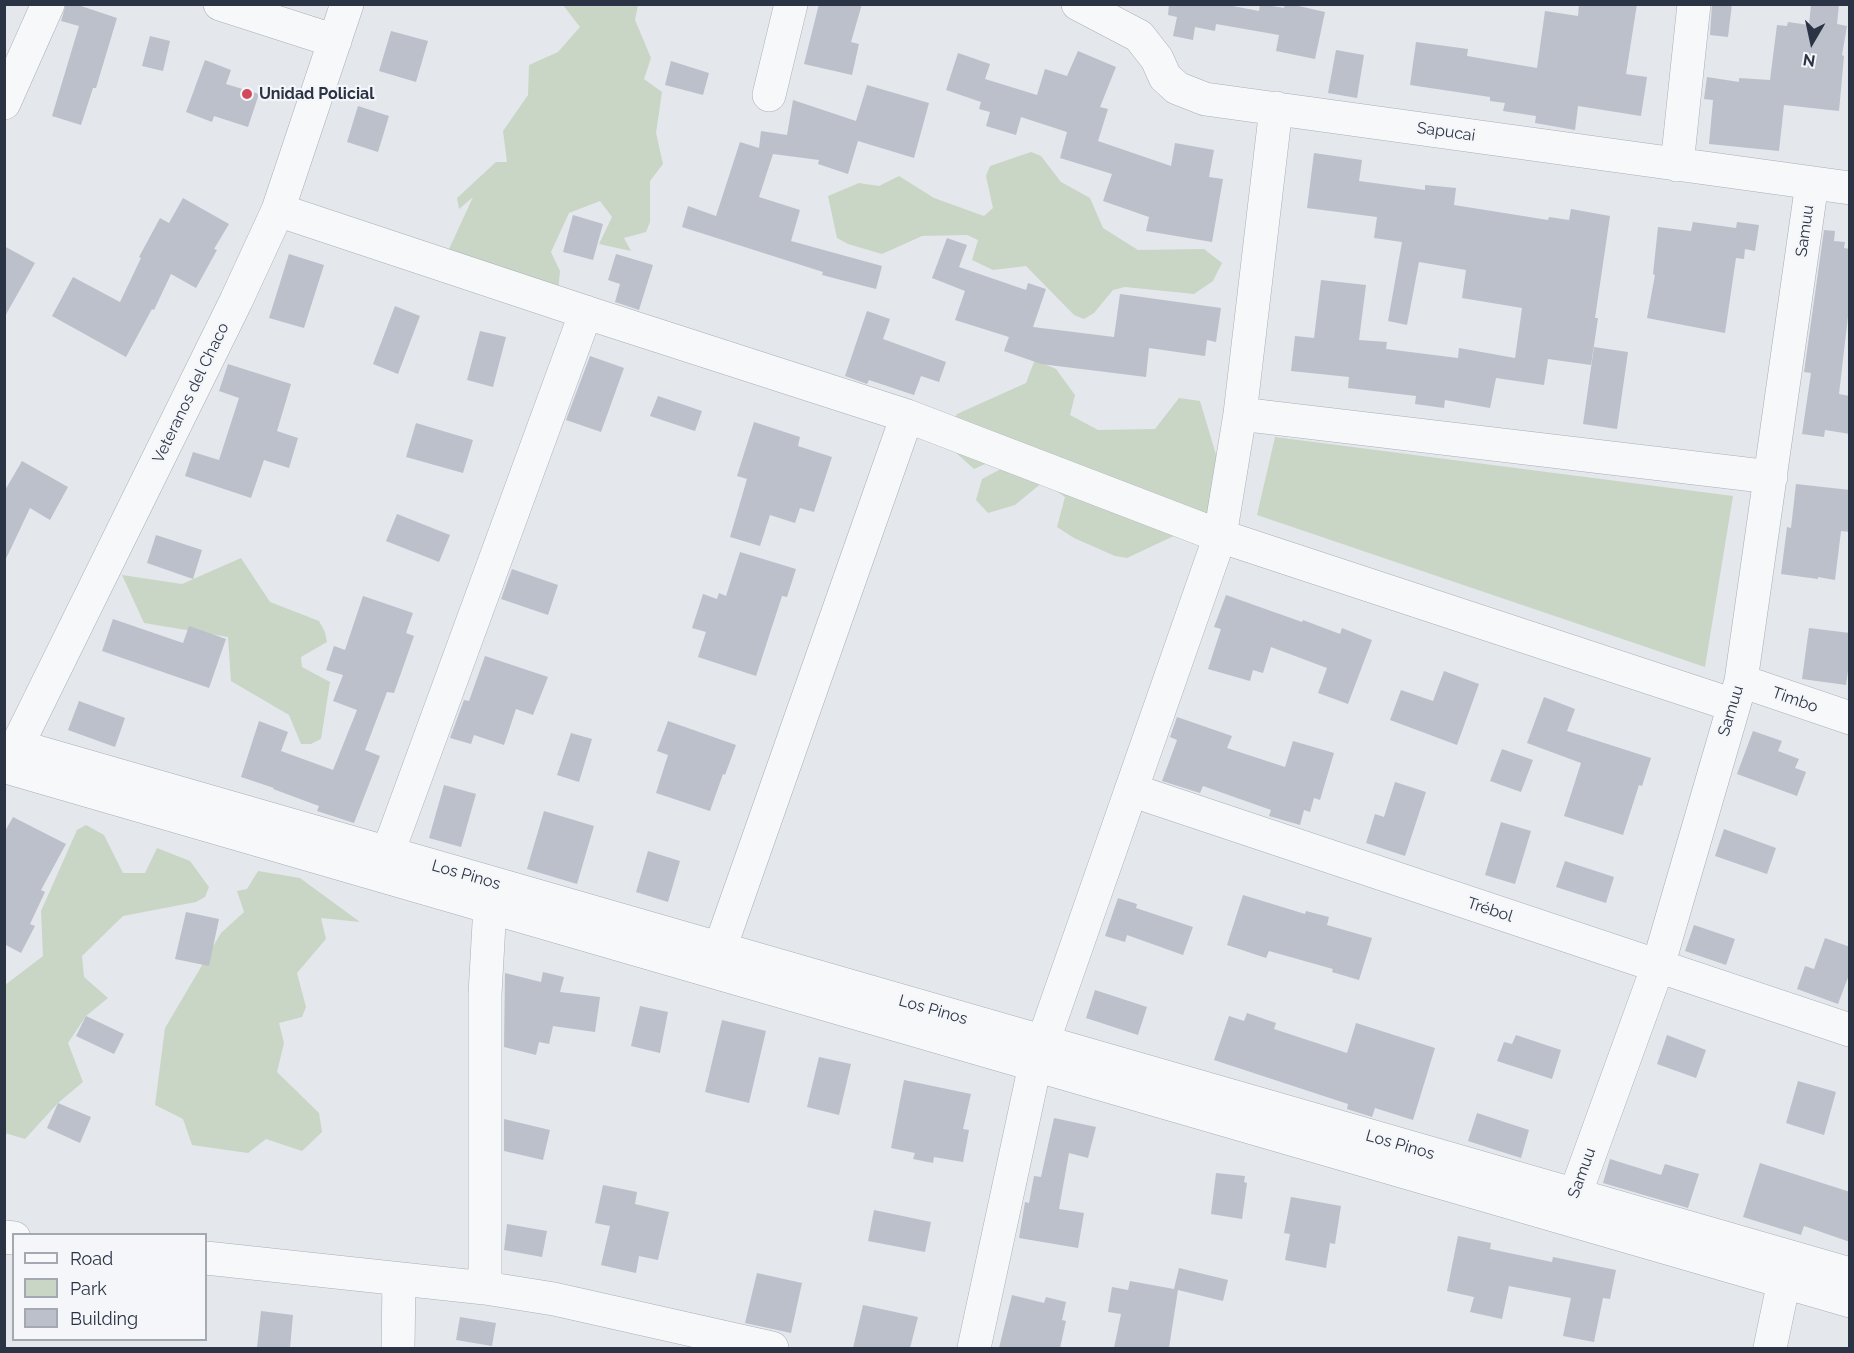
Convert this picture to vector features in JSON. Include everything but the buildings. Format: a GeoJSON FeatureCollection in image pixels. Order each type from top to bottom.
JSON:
{"type":"FeatureCollection","features":[{"type":"Feature","properties":{"kind":"street"},"geometry":{"type":"LineString","coordinates":[[4,103],[48,4]]}},
{"type":"Feature","properties":{"kind":"street"},"geometry":{"type":"LineString","coordinates":[[220,4],[335,41]]}},
{"type":"Feature","properties":{"kind":"street","name":"Veteranos del Chaco"},"geometry":{"type":"LineString","coordinates":[[9,761],[226,322],[278,210],[347,4]]}},
{"type":"Feature","properties":{"kind":"street"},"geometry":{"type":"LineString","coordinates":[[769,95],[791,4]]}},
{"type":"Feature","properties":{"kind":"street","name":"Sapucai"},"geometry":{"type":"LineString","coordinates":[[1078,4],[1139,36],[1157,59],[1165,77],[1177,88],[1205,99],[1850,188]]}},
{"type":"Feature","properties":{"kind":"street"},"geometry":{"type":"LineString","coordinates":[[1677,165],[1694,4]]}},
{"type":"Feature","properties":{"kind":"street"},"geometry":{"type":"LineString","coordinates":[[974,1348],[1040,1053],[1220,536],[1240,414],[1276,108]]}},
{"type":"Feature","properties":{"kind":"street","name":"Samuu"},"geometry":{"type":"LineString","coordinates":[[1570,1207],[1658,966],[1737,693],[1771,477],[1812,183]]}},
{"type":"Feature","properties":{"kind":"street","name":"Timbo"},"geometry":{"type":"LineString","coordinates":[[278,210],[907,416],[1220,536],[1737,693],[1850,718]]}},
{"type":"Feature","properties":{"kind":"street"},"geometry":{"type":"LineString","coordinates":[[383,864],[586,312]]}},
{"type":"Feature","properties":{"kind":"street"},"geometry":{"type":"LineString","coordinates":[[1240,414],[1771,477]]}},
{"type":"Feature","properties":{"kind":"street"},"geometry":{"type":"LineString","coordinates":[[720,948],[907,416]]}},
{"type":"Feature","properties":{"kind":"street","name":"Los Pinos"},"geometry":{"type":"LineString","coordinates":[[9,761],[491,895],[720,948],[1040,1053],[1787,1269],[1850,1274]]}},
{"type":"Feature","properties":{"kind":"street","name":"Trébol"},"geometry":{"type":"LineString","coordinates":[[1131,790],[1850,1030]]}},
{"type":"Feature","properties":{"kind":"street"},"geometry":{"type":"LineString","coordinates":[[485,1288],[485,994],[491,895],[1040,1053]]}},
{"type":"Feature","properties":{"kind":"street"},"geometry":{"type":"LineString","coordinates":[[207,1258],[485,1288],[554,1299],[772,1348]]}},
{"type":"Feature","properties":{"kind":"street"},"geometry":{"type":"LineString","coordinates":[[1770,1348],[1787,1269],[1850,1301]]}},
{"type":"Feature","properties":{"kind":"street"},"geometry":{"type":"LineString","coordinates":[[398,1348],[399,1279]]}},
{"type":"Feature","properties":{"kind":"green space"},"geometry":{"type":"Polygon","coordinates":[[[563,5],[638,5],[635,20],[651,58],[644,79],[662,92],[656,133],[663,164],[650,181],[650,222],[646,232],[624,238],[631,251],[599,244],[612,217],[600,201],[569,213],[551,252],[560,271],[558,292],[438,273],[473,197],[459,209],[457,198],[496,162],[507,162],[503,131],[528,95],[529,65],[558,52],[580,27],[563,5]]]}},
{"type":"Feature","properties":{"kind":"green space"},"geometry":{"type":"Polygon","coordinates":[[[1031,152],[1041,156],[1061,182],[1090,198],[1103,228],[1138,250],[1204,249],[1222,263],[1213,281],[1194,294],[1125,287],[1113,290],[1094,313],[1084,319],[1074,315],[1026,266],[993,270],[972,260],[978,240],[967,235],[922,236],[882,254],[848,244],[837,238],[828,196],[859,183],[879,186],[899,176],[934,198],[984,216],[993,208],[986,176],[990,166],[1031,152]]]}},
{"type":"Feature","properties":{"kind":"green space"},"geometry":{"type":"Polygon","coordinates":[[[1037,361],[1056,369],[1075,395],[1070,415],[1098,430],[1155,429],[1179,398],[1200,401],[1217,458],[1212,518],[1127,558],[1115,556],[1074,538],[1057,527],[1065,497],[1043,482],[1015,505],[988,513],[976,500],[982,479],[1001,469],[1001,457],[974,469],[943,441],[957,414],[1026,383],[1034,362],[1037,361]]]}},
{"type":"Feature","properties":{"kind":"green space"},"geometry":{"type":"Polygon","coordinates":[[[1275,437],[1733,496],[1705,667],[1257,515],[1275,437]]]}},
{"type":"Feature","properties":{"kind":"green space"},"geometry":{"type":"Polygon","coordinates":[[[241,558],[270,602],[319,621],[325,632],[327,642],[301,657],[302,667],[330,682],[321,739],[311,744],[301,744],[289,715],[231,681],[228,637],[144,623],[122,575],[182,584],[241,558]]]}},
{"type":"Feature","properties":{"kind":"green space"},"geometry":{"type":"Polygon","coordinates":[[[86,825],[104,835],[123,873],[145,873],[157,848],[190,861],[209,887],[205,897],[196,902],[123,916],[82,956],[84,977],[108,998],[86,1016],[68,1043],[83,1082],[58,1103],[25,1139],[5,1133],[5,985],[43,956],[41,911],[77,830],[86,825]]]}},
{"type":"Feature","properties":{"kind":"green space"},"geometry":{"type":"Polygon","coordinates":[[[258,871],[300,878],[360,922],[321,918],[326,939],[297,973],[306,1007],[302,1017],[279,1023],[284,1043],[277,1072],[319,1113],[322,1132],[302,1151],[266,1139],[248,1153],[192,1145],[183,1119],[155,1105],[165,1028],[221,933],[244,912],[237,891],[247,889],[258,871]]]}},
{"type":"Feature","properties":{"kind":"place","name":"Unidad Policial"},"geometry":{"type":"Point","coordinates":[247,94]}}]}
